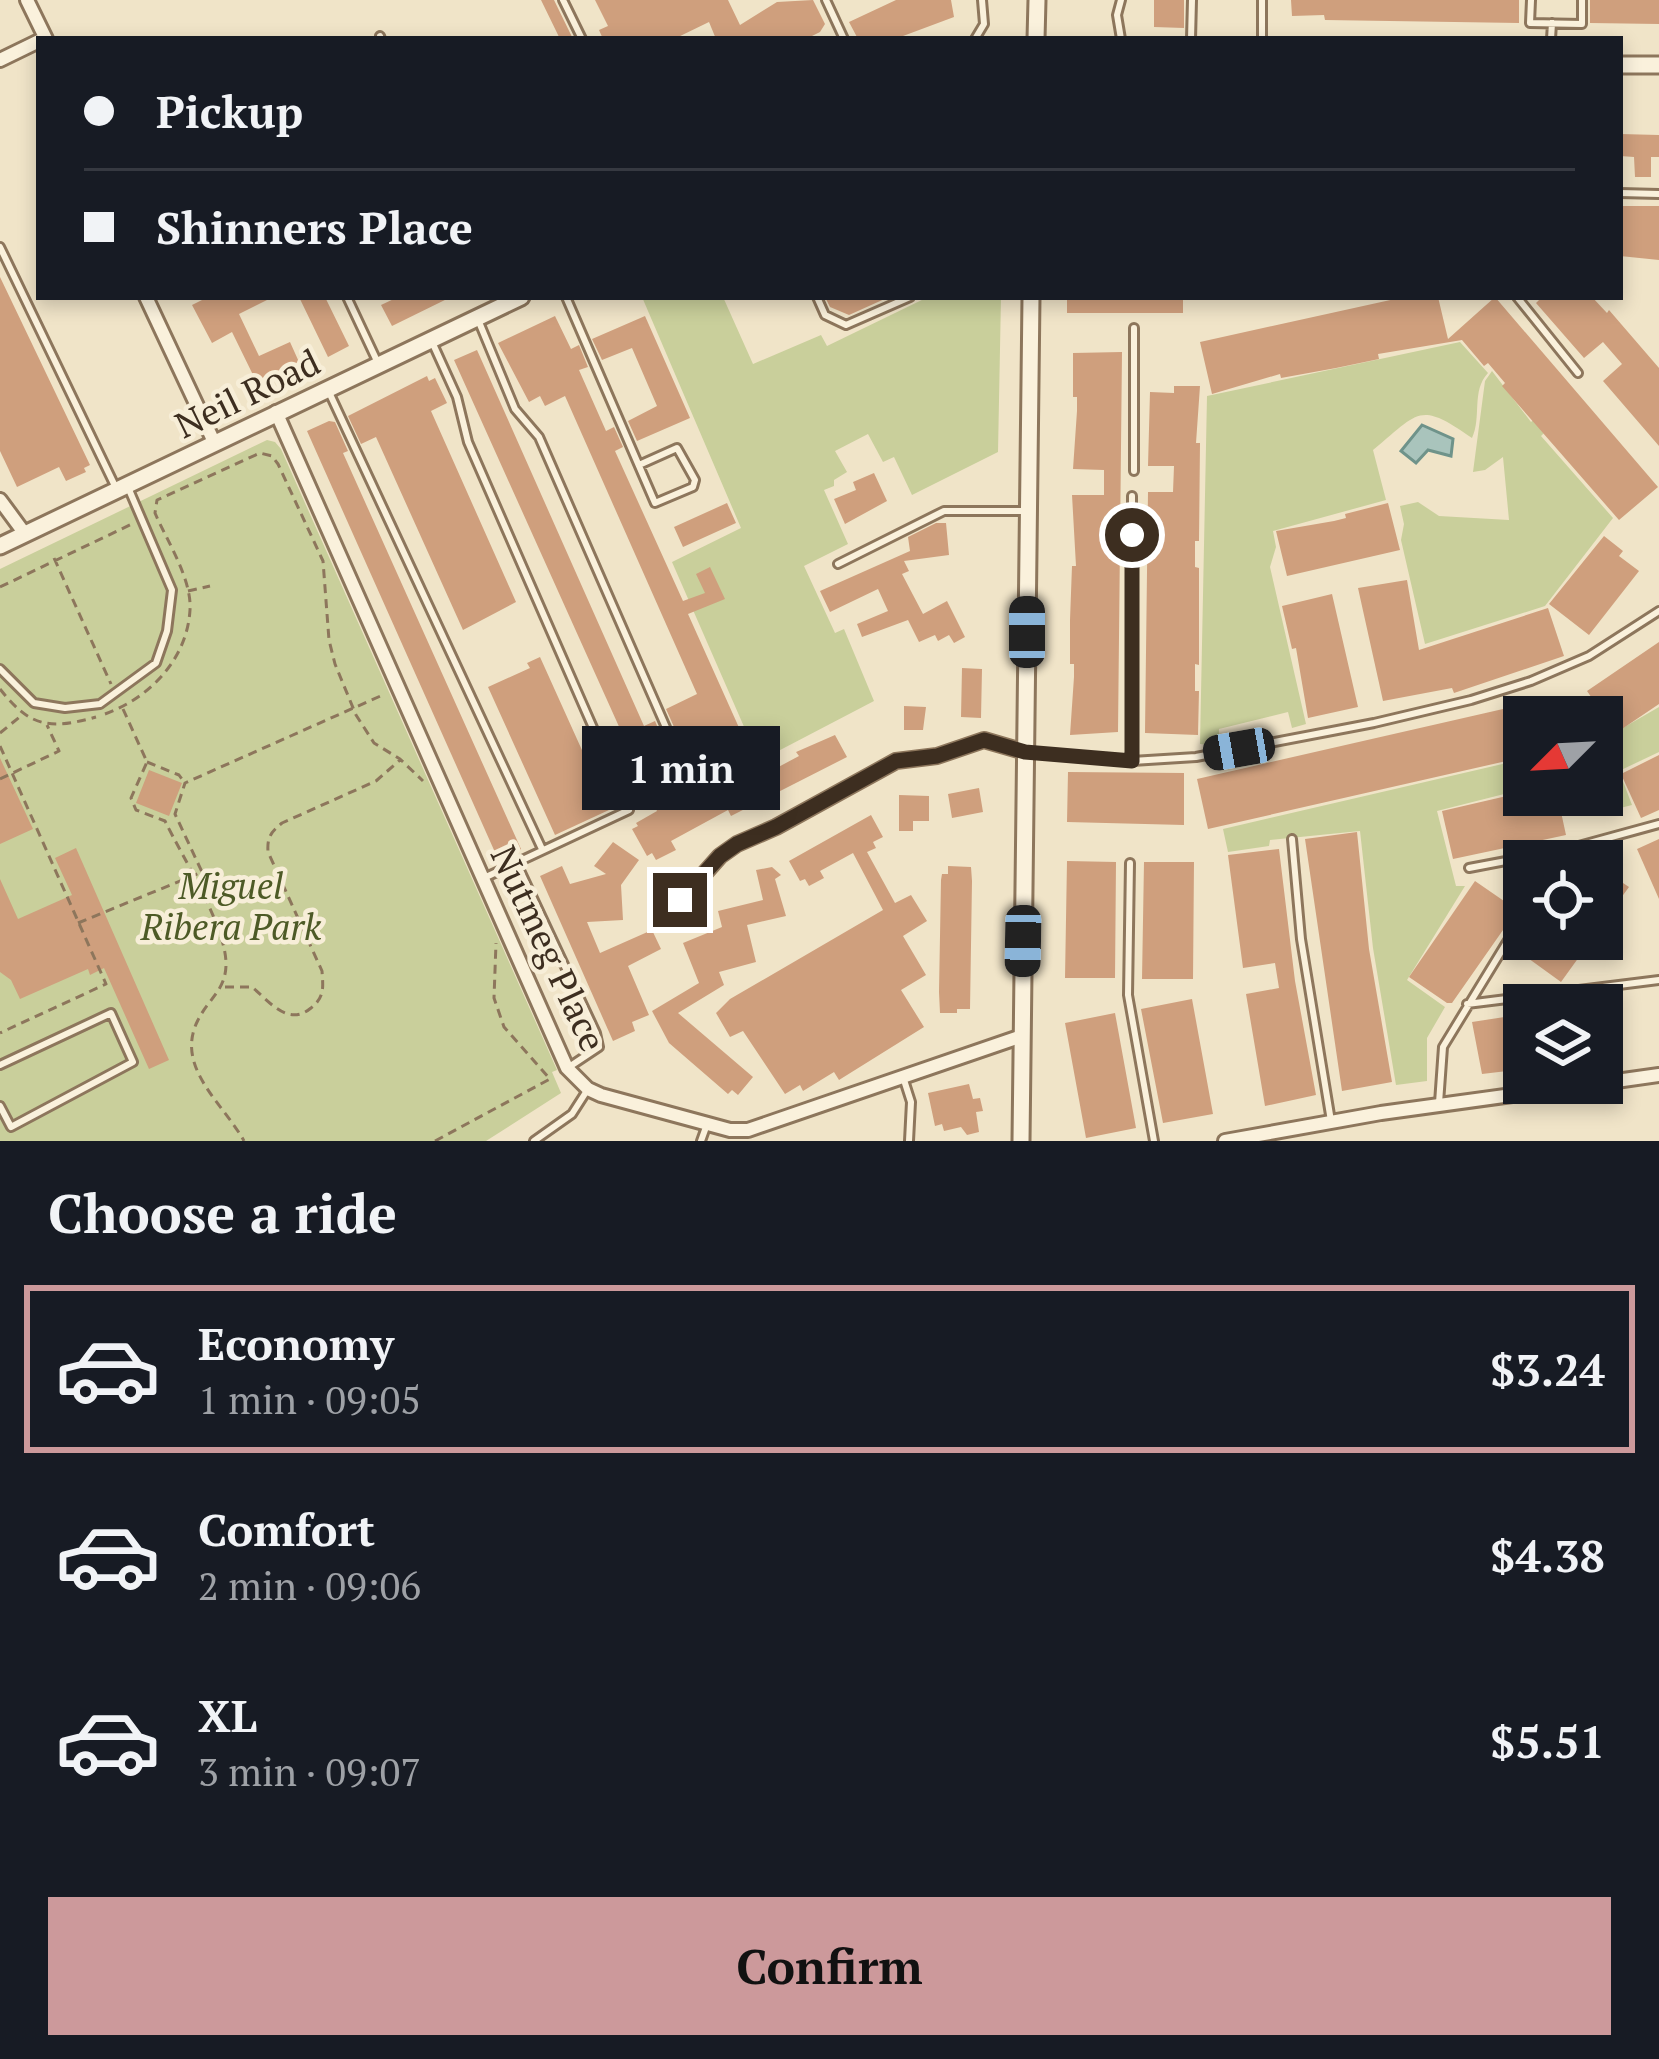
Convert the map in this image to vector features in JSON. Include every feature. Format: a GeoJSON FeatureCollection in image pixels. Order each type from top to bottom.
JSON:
{"type":"FeatureCollection","features":[{"type":"Feature","properties":{"kind":"street"},"geometry":{"type":"LineString","coordinates":[[27,0],[43,36]]}},
{"type":"Feature","properties":{"kind":"street"},"geometry":{"type":"LineString","coordinates":[[1036,0],[1036,36]]}},
{"type":"Feature","properties":{"kind":"street"},"geometry":{"type":"LineString","coordinates":[[0,60],[36,43]]}},
{"type":"Feature","properties":{"kind":"street"},"geometry":{"type":"LineString","coordinates":[[1623,64],[1659,65]]}},
{"type":"Feature","properties":{"kind":"street"},"geometry":{"type":"LineString","coordinates":[[147,300],[214,442]]}},
{"type":"Feature","properties":{"kind":"street","name":"Neil Road"},"geometry":{"type":"LineString","coordinates":[[0,546],[509,300]]}},
{"type":"Feature","properties":{"kind":"street"},"geometry":{"type":"LineString","coordinates":[[1021,1141],[1030,300]]}},
{"type":"Feature","properties":{"kind":"street","name":"Nutmeg Place"},"geometry":{"type":"LineString","coordinates":[[276,412],[567,1068],[588,1089],[730,1130],[763,1126],[1022,1036]]}},
{"type":"Feature","properties":{"kind":"street"},"geometry":{"type":"LineString","coordinates":[[0,500],[25,534]]}},
{"type":"Feature","properties":{"kind":"street"},"geometry":{"type":"LineString","coordinates":[[680,900],[737,844],[896,761],[937,756],[984,740],[1025,752]]}},
{"type":"Feature","properties":{"kind":"street"},"geometry":{"type":"LineString","coordinates":[[1623,1080],[1659,1075]]}},
{"type":"Feature","properties":{"kind":"street"},"geometry":{"type":"LineString","coordinates":[[1225,1141],[1503,1096]]}},
{"type":"Feature","properties":{"kind":"lane"},"geometry":{"type":"LineString","coordinates":[[563,0],[581,36]]}},
{"type":"Feature","properties":{"kind":"lane"},"geometry":{"type":"LineString","coordinates":[[826,0],[843,36]]}},
{"type":"Feature","properties":{"kind":"lane"},"geometry":{"type":"LineString","coordinates":[[977,36],[984,24],[982,0]]}},
{"type":"Feature","properties":{"kind":"lane"},"geometry":{"type":"LineString","coordinates":[[1120,0],[1121,36]]}},
{"type":"Feature","properties":{"kind":"lane"},"geometry":{"type":"LineString","coordinates":[[1191,36],[1192,0]]}},
{"type":"Feature","properties":{"kind":"lane"},"geometry":{"type":"LineString","coordinates":[[1262,0],[1262,36]]}},
{"type":"Feature","properties":{"kind":"lane"},"geometry":{"type":"LineString","coordinates":[[1531,0],[1531,22],[1582,24],[1582,0]]}},
{"type":"Feature","properties":{"kind":"lane"},"geometry":{"type":"LineString","coordinates":[[1552,23],[1552,36]]}},
{"type":"Feature","properties":{"kind":"lane"},"geometry":{"type":"LineString","coordinates":[[1623,194],[1659,194]]}},
{"type":"Feature","properties":{"kind":"lane"},"geometry":{"type":"LineString","coordinates":[[0,247],[172,590],[157,663],[100,704],[65,708],[34,703],[0,669]]}},
{"type":"Feature","properties":{"kind":"lane"},"geometry":{"type":"LineString","coordinates":[[348,300],[378,364]]}},
{"type":"Feature","properties":{"kind":"lane"},"geometry":{"type":"LineString","coordinates":[[567,300],[639,465],[656,503],[693,487],[695,480],[677,448],[639,465]]}},
{"type":"Feature","properties":{"kind":"lane"},"geometry":{"type":"LineString","coordinates":[[818,300],[825,315],[846,325],[903,300]]}},
{"type":"Feature","properties":{"kind":"lane"},"geometry":{"type":"LineString","coordinates":[[1518,300],[1578,374]]}},
{"type":"Feature","properties":{"kind":"lane"},"geometry":{"type":"LineString","coordinates":[[477,318],[515,409],[539,437],[689,781]]}},
{"type":"Feature","properties":{"kind":"lane"},"geometry":{"type":"LineString","coordinates":[[1134,328],[1134,471]]}},
{"type":"Feature","properties":{"kind":"lane"},"geometry":{"type":"LineString","coordinates":[[431,340],[457,397],[468,442],[629,810],[484,878]]}},
{"type":"Feature","properties":{"kind":"lane"},"geometry":{"type":"LineString","coordinates":[[327,388],[542,849]]}},
{"type":"Feature","properties":{"kind":"lane"},"geometry":{"type":"LineString","coordinates":[[1132,496],[1132,761]]}},
{"type":"Feature","properties":{"kind":"lane"},"geometry":{"type":"LineString","coordinates":[[838,564],[944,511],[1028,512]]}},
{"type":"Feature","properties":{"kind":"lane"},"geometry":{"type":"LineString","coordinates":[[1025,752],[1132,761],[1217,753],[1471,700],[1588,656],[1659,611]]}},
{"type":"Feature","properties":{"kind":"lane"},"geometry":{"type":"LineString","coordinates":[[1601,840],[1659,824]]}},
{"type":"Feature","properties":{"kind":"lane"},"geometry":{"type":"LineString","coordinates":[[1292,838],[1301,939],[1331,1121]]}},
{"type":"Feature","properties":{"kind":"lane"},"geometry":{"type":"LineString","coordinates":[[1468,868],[1503,861]]}},
{"type":"Feature","properties":{"kind":"lane"},"geometry":{"type":"LineString","coordinates":[[1130,863],[1128,995],[1154,1141]]}},
{"type":"Feature","properties":{"kind":"lane"},"geometry":{"type":"LineString","coordinates":[[517,864],[596,1033],[599,1047],[567,1068]]}},
{"type":"Feature","properties":{"kind":"lane"},"geometry":{"type":"LineString","coordinates":[[1439,1105],[1443,1047],[1503,947]]}},
{"type":"Feature","properties":{"kind":"lane"},"geometry":{"type":"LineString","coordinates":[[1467,1004],[1659,980]]}},
{"type":"Feature","properties":{"kind":"lane"},"geometry":{"type":"LineString","coordinates":[[0,1065],[111,1013],[133,1062],[11,1127],[0,1106]]}},
{"type":"Feature","properties":{"kind":"lane"},"geometry":{"type":"LineString","coordinates":[[903,1077],[911,1102],[909,1141]]}},
{"type":"Feature","properties":{"kind":"lane"},"geometry":{"type":"LineString","coordinates":[[534,1141],[562,1124],[588,1089]]}},
{"type":"Feature","properties":{"kind":"lane"},"geometry":{"type":"LineString","coordinates":[[701,1141],[707,1124]]}},
{"type":"Feature","properties":{"kind":"path"},"geometry":{"type":"LineString","coordinates":[[0,689],[22,715],[47,724],[85,720],[122,707],[149,690],[178,652],[190,610],[187,592],[153,514],[157,500],[250,456],[272,456],[323,561],[329,640],[353,708],[374,743],[422,779]]}},
{"type":"Feature","properties":{"kind":"path"},"geometry":{"type":"LineString","coordinates":[[0,586],[135,522]]}},
{"type":"Feature","properties":{"kind":"path"},"geometry":{"type":"LineString","coordinates":[[53,558],[147,762],[179,775],[185,783]]}},
{"type":"Feature","properties":{"kind":"path"},"geometry":{"type":"LineString","coordinates":[[187,592],[210,586]]}},
{"type":"Feature","properties":{"kind":"path"},"geometry":{"type":"LineString","coordinates":[[78,923],[202,872],[175,814],[185,783],[389,692]]}},
{"type":"Feature","properties":{"kind":"path"},"geometry":{"type":"LineString","coordinates":[[0,733],[22,715]]}},
{"type":"Feature","properties":{"kind":"path"},"geometry":{"type":"LineString","coordinates":[[0,779],[59,751],[47,724]]}},
{"type":"Feature","properties":{"kind":"path"},"geometry":{"type":"LineString","coordinates":[[0,746],[106,984],[0,1033]]}},
{"type":"Feature","properties":{"kind":"path"},"geometry":{"type":"LineString","coordinates":[[223,987],[252,987],[277,1010],[293,1016],[308,1012],[318,1001],[323,992],[322,971],[268,851],[271,832],[376,781],[400,759]]}},
{"type":"Feature","properties":{"kind":"path"},"geometry":{"type":"LineString","coordinates":[[147,762],[131,798],[136,810],[165,820],[223,940],[223,987],[198,1019],[190,1043],[192,1063],[244,1141]]}},
{"type":"Feature","properties":{"kind":"path"},"geometry":{"type":"LineString","coordinates":[[435,1141],[550,1079],[504,1027],[494,998],[496,944]]}},
{"type":"Feature","properties":{"kind":"green space"},"geometry":{"type":"Polygon","coordinates":[[[643,300],[724,300],[753,364],[821,335],[827,346],[922,300],[1001,300],[998,452],[912,495],[894,457],[883,462],[868,434],[835,451],[847,472],[824,490],[848,544],[804,566],[835,633],[844,629],[874,701],[759,761],[672,562],[741,528],[643,300]]]}},
{"type":"Feature","properties":{"kind":"green space"},"geometry":{"type":"Polygon","coordinates":[[[1460,342],[1488,373],[1480,388],[1472,438],[1430,415],[1411,419],[1373,450],[1386,500],[1273,531],[1276,547],[1270,567],[1306,724],[1292,728],[1288,712],[1219,729],[1219,746],[1200,744],[1207,396],[1460,342]]]}},
{"type":"Feature","properties":{"kind":"green space"},"geometry":{"type":"Polygon","coordinates":[[[1492,371],[1531,422],[1571,387],[1580,398],[1541,436],[1613,518],[1545,606],[1425,644],[1401,540],[1400,506],[1418,502],[1439,516],[1509,520],[1503,457],[1473,472],[1485,381],[1492,371]]]}},
{"type":"Feature","properties":{"kind":"green space","name":"Miguel Ribera Park"},"geometry":{"type":"Polygon","coordinates":[[[267,440],[281,449],[557,1070],[552,1072],[561,1093],[486,1141],[0,1141],[0,569],[267,440]]]}},
{"type":"Feature","properties":{"kind":"green space"},"geometry":{"type":"Polygon","coordinates":[[[1659,707],[1659,752],[1623,769],[1623,728],[1659,707]]]}},
{"type":"Feature","properties":{"kind":"green space"},"geometry":{"type":"Polygon","coordinates":[[[1503,764],[1503,794],[1437,811],[1456,886],[1465,886],[1407,980],[1445,1007],[1427,1038],[1427,1081],[1396,1085],[1360,831],[1270,840],[1269,846],[1228,852],[1223,829],[1503,764]]]}},
{"type":"Feature","properties":{"kind":"green space"},"geometry":{"type":"Polygon","coordinates":[[[1623,781],[1632,805],[1623,807],[1623,781]]]}},
{"type":"Feature","properties":{"kind":"water"},"geometry":{"type":"Polygon","coordinates":[[[1422,425],[1453,439],[1451,456],[1428,450],[1416,463],[1401,451],[1422,425]]]}},
{"type":"Feature","properties":{"kind":"building"},"geometry":{"type":"Polygon","coordinates":[[[541,0],[554,0],[572,36],[559,36],[541,0]]]}},
{"type":"Feature","properties":{"kind":"building"},"geometry":{"type":"Polygon","coordinates":[[[595,0],[728,0],[740,25],[777,2],[813,0],[825,24],[812,36],[715,36],[709,22],[680,36],[602,36],[599,30],[608,26],[595,0]]]}},
{"type":"Feature","properties":{"kind":"building"},"geometry":{"type":"Polygon","coordinates":[[[896,0],[951,0],[954,17],[903,36],[856,36],[849,22],[896,0]]]}},
{"type":"Feature","properties":{"kind":"building"},"geometry":{"type":"Polygon","coordinates":[[[1154,0],[1184,0],[1184,28],[1154,27],[1154,0]]]}},
{"type":"Feature","properties":{"kind":"building"},"geometry":{"type":"Polygon","coordinates":[[[1291,0],[1519,0],[1519,23],[1325,20],[1324,15],[1292,16],[1291,0]]]}},
{"type":"Feature","properties":{"kind":"building"},"geometry":{"type":"Polygon","coordinates":[[[1590,0],[1659,0],[1659,24],[1590,23],[1590,0]]]}},
{"type":"Feature","properties":{"kind":"building"},"geometry":{"type":"Polygon","coordinates":[[[1623,134],[1659,135],[1659,157],[1651,157],[1651,177],[1635,177],[1634,157],[1623,156],[1623,134]]]}},
{"type":"Feature","properties":{"kind":"building"},"geometry":{"type":"Polygon","coordinates":[[[1623,206],[1659,206],[1659,260],[1623,256],[1623,206]]]}},
{"type":"Feature","properties":{"kind":"building"},"geometry":{"type":"Polygon","coordinates":[[[0,277],[90,465],[84,468],[86,472],[66,481],[59,467],[17,487],[0,451],[0,277]]]}},
{"type":"Feature","properties":{"kind":"building"},"geometry":{"type":"Polygon","coordinates":[[[202,300],[267,300],[239,314],[259,356],[290,342],[299,362],[256,381],[232,332],[212,343],[192,305],[202,300]]]}},
{"type":"Feature","properties":{"kind":"building"},"geometry":{"type":"Polygon","coordinates":[[[300,300],[326,300],[349,346],[328,357],[300,300]]]}},
{"type":"Feature","properties":{"kind":"building"},"geometry":{"type":"Polygon","coordinates":[[[392,300],[445,300],[392,326],[381,305],[392,300]]]}},
{"type":"Feature","properties":{"kind":"building"},"geometry":{"type":"Polygon","coordinates":[[[826,300],[882,300],[849,315],[830,307],[826,300]]]}},
{"type":"Feature","properties":{"kind":"building"},"geometry":{"type":"Polygon","coordinates":[[[1067,300],[1183,300],[1183,313],[1067,313],[1067,300]]]}},
{"type":"Feature","properties":{"kind":"building"},"geometry":{"type":"Polygon","coordinates":[[[1390,300],[1439,300],[1448,339],[1492,300],[1498,300],[1658,487],[1619,520],[1502,386],[1505,383],[1488,363],[1484,366],[1462,340],[1378,354],[1379,359],[1336,368],[1281,378],[1280,374],[1212,394],[1200,342],[1390,300]]]}},
{"type":"Feature","properties":{"kind":"building"},"geometry":{"type":"Polygon","coordinates":[[[1595,300],[1659,368],[1659,446],[1603,381],[1622,364],[1603,342],[1584,358],[1536,303],[1595,300]]]}},
{"type":"Feature","properties":{"kind":"building"},"geometry":{"type":"Polygon","coordinates":[[[555,316],[571,349],[579,345],[588,367],[579,370],[606,431],[614,427],[623,447],[615,451],[683,601],[705,593],[696,574],[710,567],[725,599],[688,614],[745,741],[691,765],[666,709],[697,694],[565,396],[545,406],[540,396],[529,402],[498,343],[555,316]]]}},
{"type":"Feature","properties":{"kind":"building"},"geometry":{"type":"Polygon","coordinates":[[[645,316],[690,418],[637,441],[628,421],[657,406],[632,348],[602,360],[592,339],[645,316]]]}},
{"type":"Feature","properties":{"kind":"building"},"geometry":{"type":"Polygon","coordinates":[[[477,350],[644,726],[655,721],[674,766],[664,770],[680,810],[709,794],[713,802],[799,756],[796,752],[835,735],[847,757],[731,816],[728,810],[671,841],[676,850],[656,860],[652,853],[647,856],[632,829],[657,811],[454,360],[477,350]]]}},
{"type":"Feature","properties":{"kind":"building"},"geometry":{"type":"Polygon","coordinates":[[[1122,352],[1118,732],[1070,735],[1074,664],[1070,664],[1070,620],[1072,566],[1076,566],[1072,495],[1104,495],[1104,470],[1073,469],[1077,397],[1073,397],[1073,353],[1122,352]]]}},
{"type":"Feature","properties":{"kind":"building"},"geometry":{"type":"Polygon","coordinates":[[[427,376],[429,381],[435,378],[447,403],[431,411],[516,602],[463,630],[376,437],[361,444],[348,416],[427,376]]]}},
{"type":"Feature","properties":{"kind":"building"},"geometry":{"type":"Polygon","coordinates":[[[1174,386],[1200,386],[1196,443],[1200,443],[1199,541],[1195,541],[1198,735],[1145,733],[1148,492],[1173,492],[1174,466],[1148,466],[1150,392],[1174,393],[1174,386]]]}},
{"type":"Feature","properties":{"kind":"building"},"geometry":{"type":"Polygon","coordinates":[[[335,422],[348,451],[343,453],[521,849],[498,859],[307,431],[335,422]]]}},
{"type":"Feature","properties":{"kind":"building"},"geometry":{"type":"Polygon","coordinates":[[[874,473],[887,501],[845,524],[834,499],[856,490],[853,482],[874,473]]]}},
{"type":"Feature","properties":{"kind":"building"},"geometry":{"type":"Polygon","coordinates":[[[727,503],[736,523],[683,547],[674,527],[727,503]]]}},
{"type":"Feature","properties":{"kind":"building"},"geometry":{"type":"Polygon","coordinates":[[[1388,503],[1400,550],[1287,576],[1276,531],[1346,518],[1345,514],[1388,503]]]}},
{"type":"Feature","properties":{"kind":"building"},"geometry":{"type":"Polygon","coordinates":[[[946,523],[949,555],[904,561],[909,571],[902,574],[923,614],[947,601],[965,637],[954,643],[949,635],[938,641],[935,635],[919,642],[908,620],[862,637],[857,624],[888,611],[878,589],[830,612],[820,591],[910,551],[908,537],[946,523]]]}},
{"type":"Feature","properties":{"kind":"building"},"geometry":{"type":"Polygon","coordinates":[[[1604,536],[1639,571],[1589,635],[1549,604],[1604,536]]]}},
{"type":"Feature","properties":{"kind":"building"},"geometry":{"type":"Polygon","coordinates":[[[1407,580],[1419,650],[1548,608],[1564,656],[1454,693],[1452,688],[1383,701],[1358,588],[1407,580]]]}},
{"type":"Feature","properties":{"kind":"building"},"geometry":{"type":"Polygon","coordinates":[[[1332,594],[1358,707],[1308,718],[1296,648],[1292,649],[1282,606],[1332,594]]]}},
{"type":"Feature","properties":{"kind":"building"},"geometry":{"type":"Polygon","coordinates":[[[1659,642],[1659,704],[1623,728],[1623,696],[1590,696],[1587,691],[1659,642]]]}},
{"type":"Feature","properties":{"kind":"building"},"geometry":{"type":"Polygon","coordinates":[[[540,657],[609,810],[555,835],[488,687],[530,668],[527,663],[540,657]]]}},
{"type":"Feature","properties":{"kind":"building"},"geometry":{"type":"Polygon","coordinates":[[[962,668],[982,669],[981,718],[961,717],[962,668]]]}},
{"type":"Feature","properties":{"kind":"building"},"geometry":{"type":"Polygon","coordinates":[[[904,706],[926,707],[923,730],[904,730],[904,706]]]}},
{"type":"Feature","properties":{"kind":"building"},"geometry":{"type":"Polygon","coordinates":[[[1503,709],[1503,762],[1208,829],[1197,779],[1503,709]]]}},
{"type":"Feature","properties":{"kind":"building"},"geometry":{"type":"Polygon","coordinates":[[[1659,755],[1659,810],[1641,818],[1623,773],[1659,755]]]}},
{"type":"Feature","properties":{"kind":"building"},"geometry":{"type":"Polygon","coordinates":[[[0,758],[33,829],[0,844],[0,758]]]}},
{"type":"Feature","properties":{"kind":"building"},"geometry":{"type":"Polygon","coordinates":[[[149,770],[182,783],[169,816],[136,803],[149,770]]]}},
{"type":"Feature","properties":{"kind":"building"},"geometry":{"type":"Polygon","coordinates":[[[1068,772],[1184,773],[1184,825],[1067,822],[1068,772]]]}},
{"type":"Feature","properties":{"kind":"building"},"geometry":{"type":"Polygon","coordinates":[[[979,788],[983,812],[952,818],[948,794],[979,788]]]}},
{"type":"Feature","properties":{"kind":"building"},"geometry":{"type":"Polygon","coordinates":[[[899,795],[929,796],[929,821],[913,821],[913,831],[899,831],[899,795]]]}},
{"type":"Feature","properties":{"kind":"building"},"geometry":{"type":"Polygon","coordinates":[[[1503,797],[1503,816],[1562,816],[1566,835],[1503,840],[1503,848],[1453,859],[1442,811],[1503,797]]]}},
{"type":"Feature","properties":{"kind":"building"},"geometry":{"type":"Polygon","coordinates":[[[871,815],[883,837],[867,852],[895,903],[911,895],[927,921],[903,936],[926,975],[901,990],[924,1027],[839,1080],[834,1072],[803,1091],[800,1085],[785,1094],[743,1031],[730,1037],[716,1013],[730,999],[883,910],[853,853],[820,871],[824,878],[809,886],[805,879],[800,881],[789,861],[871,815]]]}},
{"type":"Feature","properties":{"kind":"building"},"geometry":{"type":"Polygon","coordinates":[[[1357,832],[1369,949],[1392,1082],[1342,1091],[1305,839],[1357,832]]]}},
{"type":"Feature","properties":{"kind":"building"},"geometry":{"type":"Polygon","coordinates":[[[1659,839],[1659,899],[1637,849],[1659,839]]]}},
{"type":"Feature","properties":{"kind":"building"},"geometry":{"type":"Polygon","coordinates":[[[613,842],[639,860],[621,885],[623,920],[587,922],[600,953],[652,930],[661,949],[628,966],[649,1015],[632,1022],[635,1031],[613,1041],[540,876],[562,866],[570,884],[606,874],[594,866],[613,842]]]}},
{"type":"Feature","properties":{"kind":"building"},"geometry":{"type":"Polygon","coordinates":[[[76,848],[169,1060],[149,1069],[104,968],[90,975],[88,969],[20,999],[11,980],[0,972],[0,879],[18,919],[72,895],[55,858],[76,848]]]}},
{"type":"Feature","properties":{"kind":"building"},"geometry":{"type":"Polygon","coordinates":[[[1279,849],[1295,981],[1316,1095],[1265,1106],[1246,994],[1279,988],[1275,963],[1243,968],[1228,855],[1279,849]]]}},
{"type":"Feature","properties":{"kind":"building"},"geometry":{"type":"Polygon","coordinates":[[[1067,861],[1116,862],[1115,978],[1065,978],[1067,861]]]}},
{"type":"Feature","properties":{"kind":"building"},"geometry":{"type":"Polygon","coordinates":[[[1144,862],[1194,862],[1193,979],[1142,979],[1144,862]]]}},
{"type":"Feature","properties":{"kind":"building"},"geometry":{"type":"Polygon","coordinates":[[[948,866],[971,867],[972,881],[970,1009],[957,1009],[957,1013],[940,1013],[941,880],[948,866]]]}},
{"type":"Feature","properties":{"kind":"building"},"geometry":{"type":"Polygon","coordinates":[[[772,867],[781,875],[775,879],[786,916],[747,925],[756,962],[719,972],[724,985],[678,1013],[753,1077],[738,1095],[732,1090],[728,1094],[669,1043],[652,1011],[699,983],[683,943],[722,927],[718,911],[763,900],[756,870],[772,867]]]}},
{"type":"Feature","properties":{"kind":"building"},"geometry":{"type":"Polygon","coordinates":[[[1475,881],[1503,900],[1503,930],[1452,1003],[1409,977],[1475,881]]]}},
{"type":"Feature","properties":{"kind":"building"},"geometry":{"type":"Polygon","coordinates":[[[1531,960],[1577,960],[1561,982],[1531,960]]]}},
{"type":"Feature","properties":{"kind":"building"},"geometry":{"type":"Polygon","coordinates":[[[1192,999],[1213,1114],[1163,1123],[1141,1009],[1192,999]]]}},
{"type":"Feature","properties":{"kind":"building"},"geometry":{"type":"Polygon","coordinates":[[[1115,1013],[1136,1128],[1086,1138],[1065,1023],[1115,1013]]]}},
{"type":"Feature","properties":{"kind":"building"},"geometry":{"type":"Polygon","coordinates":[[[1503,1017],[1503,1072],[1482,1074],[1472,1022],[1503,1017]]]}},
{"type":"Feature","properties":{"kind":"building"},"geometry":{"type":"Polygon","coordinates":[[[969,1084],[983,1111],[976,1112],[979,1132],[967,1135],[961,1127],[944,1131],[942,1124],[935,1126],[928,1093],[969,1084]]]}},
{"type":"Feature","properties":{"kind":"route"},"geometry":{"type":"LineString","coordinates":[[680,900],[737,844],[896,761],[937,756],[984,740],[1025,752],[1132,761],[1132,535]]}}]}
